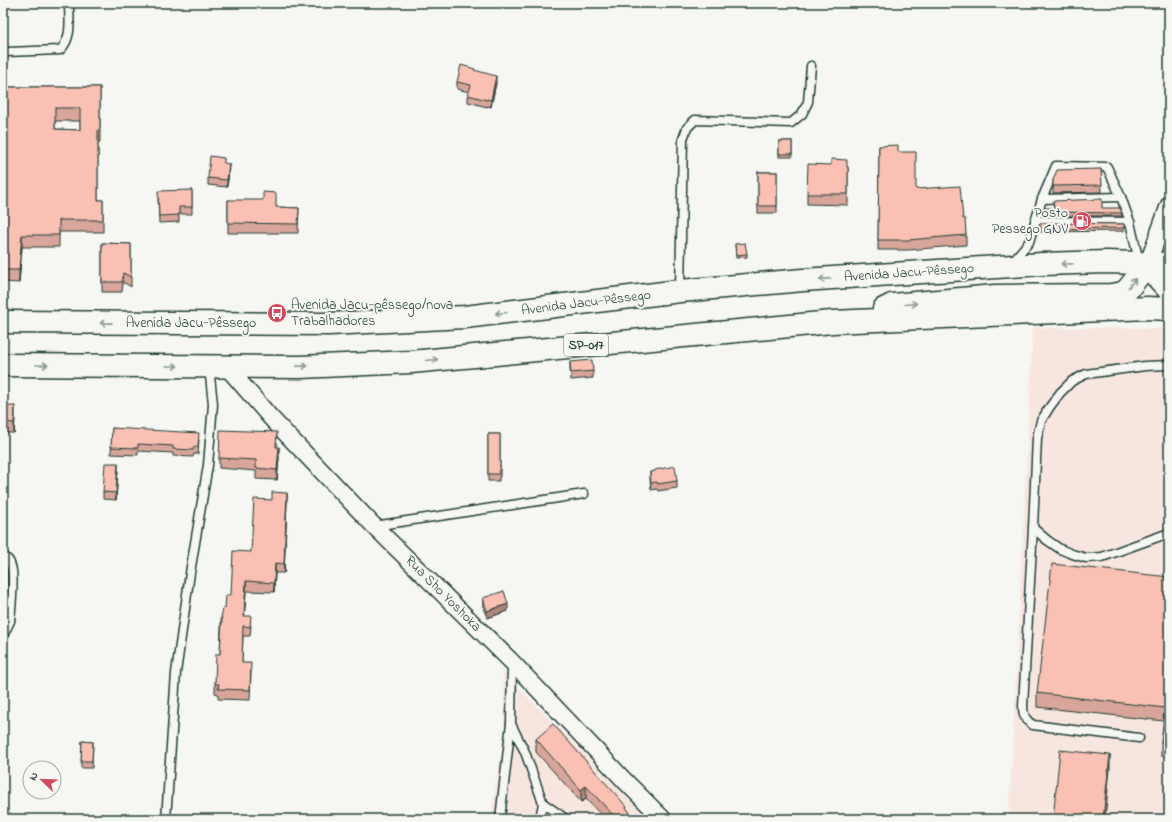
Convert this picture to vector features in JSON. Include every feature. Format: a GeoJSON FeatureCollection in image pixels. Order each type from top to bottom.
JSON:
{"type":"FeatureCollection","features":[{"type":"Feature","properties":{"kind":"highway","name":"Avenida Jacu-Pêssego"},"geometry":{"type":"LineString","coordinates":[[3,322],[329,324],[465,317],[680,291],[796,281],[1106,262],[1169,264]]}},
{"type":"Feature","properties":{"kind":"highway"},"geometry":{"type":"LineString","coordinates":[[945,300],[972,291],[1108,285],[1114,277],[1106,262]]}},
{"type":"Feature","properties":{"kind":"highway"},"geometry":{"type":"LineString","coordinates":[[862,321],[892,305],[995,296],[1111,295],[1123,293],[1129,288],[1143,263],[1169,290]]}},
{"type":"Feature","properties":{"kind":"highway","name":"SP-017"},"geometry":{"type":"LineString","coordinates":[[3,364],[300,367],[411,362],[824,323],[1148,308],[1169,309]]}},
{"type":"Feature","properties":{"kind":"street"},"geometry":{"type":"LineString","coordinates":[[1143,263],[1169,205]]}},
{"type":"Feature","properties":{"kind":"street","name":"Rua Sho Yoshoka"},"geometry":{"type":"LineString","coordinates":[[217,366],[271,418],[374,526],[512,662],[663,819]]}},
{"type":"Feature","properties":{"kind":"lane"},"geometry":{"type":"LineString","coordinates":[[3,50],[7,52],[60,50],[66,44],[69,36],[68,3]]}},
{"type":"Feature","properties":{"kind":"lane"},"geometry":{"type":"LineString","coordinates":[[680,291],[683,139],[687,128],[695,120],[791,123],[802,114],[808,102],[811,66]]}},
{"type":"Feature","properties":{"kind":"lane"},"geometry":{"type":"LineString","coordinates":[[1008,267],[1029,242],[1042,200],[1056,166],[1107,167],[1121,197],[1143,263]]}},
{"type":"Feature","properties":{"kind":"lane"},"geometry":{"type":"LineString","coordinates":[[1042,200],[1121,197]]}},
{"type":"Feature","properties":{"kind":"lane"},"geometry":{"type":"LineString","coordinates":[[1035,221],[1130,222]]}},
{"type":"Feature","properties":{"kind":"lane"},"geometry":{"type":"LineString","coordinates":[[1139,738],[1033,725],[1024,717],[1023,706],[1037,438],[1041,421],[1060,393],[1072,381],[1086,374],[1145,366],[1169,365]]}},
{"type":"Feature","properties":{"kind":"lane"},"geometry":{"type":"LineString","coordinates":[[166,819],[176,673],[190,573],[208,465],[217,366]]}},
{"type":"Feature","properties":{"kind":"lane"},"geometry":{"type":"LineString","coordinates":[[374,526],[584,494]]}},
{"type":"Feature","properties":{"kind":"lane"},"geometry":{"type":"LineString","coordinates":[[1033,528],[1060,549],[1086,558],[1102,557],[1169,533]]}},
{"type":"Feature","properties":{"kind":"lane"},"geometry":{"type":"LineString","coordinates":[[3,556],[12,566],[13,575],[3,636]]}},
{"type":"Feature","properties":{"kind":"lane"},"geometry":{"type":"LineString","coordinates":[[3,587],[12,588]]}},
{"type":"Feature","properties":{"kind":"lane"},"geometry":{"type":"LineString","coordinates":[[500,819],[511,723],[512,662]]}},
{"type":"Feature","properties":{"kind":"lane"},"geometry":{"type":"LineString","coordinates":[[511,723],[525,752],[543,803],[540,819]]}},
{"type":"Feature","properties":{"kind":"lane"},"geometry":{"type":"LineString","coordinates":[[543,803],[566,819]]}},
{"type":"Feature","properties":{"kind":"shaded area"},"geometry":{"type":"Polygon","coordinates":[[[1033,328],[1135,328],[1169,330],[1169,819],[1009,819],[1033,328]]]}},
{"type":"Feature","properties":{"kind":"shaded area"},"geometry":{"type":"Polygon","coordinates":[[[503,672],[649,819],[491,819],[505,728],[503,672]]]}},
{"type":"Feature","properties":{"kind":"building"},"geometry":{"type":"Polygon","coordinates":[[[461,65],[496,76],[491,100],[468,95],[471,85],[457,82],[461,65]]]}},
{"type":"Feature","properties":{"kind":"building"},"geometry":{"type":"Polygon","coordinates":[[[3,87],[100,87],[100,129],[98,130],[98,200],[103,200],[103,220],[59,220],[59,235],[22,235],[19,270],[4,270],[3,278],[3,87]],[[55,108],[55,129],[80,130],[80,108],[55,108]]]}},
{"type":"Feature","properties":{"kind":"building"},"geometry":{"type":"Polygon","coordinates":[[[779,141],[792,141],[792,154],[779,154],[779,141]]]}},
{"type":"Feature","properties":{"kind":"building"},"geometry":{"type":"Polygon","coordinates":[[[898,145],[898,152],[916,152],[916,189],[960,186],[966,235],[908,240],[878,240],[879,146],[898,145]]]}},
{"type":"Feature","properties":{"kind":"building"},"geometry":{"type":"Polygon","coordinates":[[[210,156],[224,158],[224,163],[229,164],[227,180],[208,178],[210,156]]]}},
{"type":"Feature","properties":{"kind":"building"},"geometry":{"type":"Polygon","coordinates":[[[831,159],[847,160],[848,194],[807,194],[808,164],[831,165],[831,159]]]}},
{"type":"Feature","properties":{"kind":"building"},"geometry":{"type":"Polygon","coordinates":[[[1101,169],[1102,185],[1053,186],[1053,180],[1057,170],[1101,169]]]}},
{"type":"Feature","properties":{"kind":"building"},"geometry":{"type":"Polygon","coordinates":[[[758,172],[777,172],[777,206],[758,206],[758,172]]]}},
{"type":"Feature","properties":{"kind":"building"},"geometry":{"type":"Polygon","coordinates":[[[192,190],[192,207],[179,207],[179,215],[159,216],[158,191],[192,190]]]}},
{"type":"Feature","properties":{"kind":"building"},"geometry":{"type":"Polygon","coordinates":[[[263,192],[276,193],[276,207],[299,208],[298,224],[228,223],[228,200],[263,200],[263,192]]]}},
{"type":"Feature","properties":{"kind":"building"},"geometry":{"type":"Polygon","coordinates":[[[1102,199],[1102,208],[1120,208],[1122,213],[1043,212],[1044,208],[1054,208],[1053,201],[1102,199]]]}},
{"type":"Feature","properties":{"kind":"building"},"geometry":{"type":"Polygon","coordinates":[[[1040,223],[1124,224],[1124,228],[1040,229],[1040,223]]]}},
{"type":"Feature","properties":{"kind":"building"},"geometry":{"type":"Polygon","coordinates":[[[102,243],[131,244],[131,277],[123,273],[122,282],[102,282],[102,243]]]}},
{"type":"Feature","properties":{"kind":"building"},"geometry":{"type":"Polygon","coordinates":[[[745,243],[747,254],[736,255],[735,244],[745,243]]]}},
{"type":"Feature","properties":{"kind":"building"},"geometry":{"type":"Polygon","coordinates":[[[592,360],[593,371],[571,373],[570,362],[592,360]]]}},
{"type":"Feature","properties":{"kind":"building"},"geometry":{"type":"Polygon","coordinates":[[[3,406],[15,406],[14,423],[3,422],[3,406]]]}},
{"type":"Feature","properties":{"kind":"building"},"geometry":{"type":"Polygon","coordinates":[[[112,428],[199,433],[198,447],[194,447],[193,450],[173,449],[173,446],[138,444],[138,448],[111,447],[112,428]]]}},
{"type":"Feature","properties":{"kind":"building"},"geometry":{"type":"Polygon","coordinates":[[[220,430],[277,432],[276,447],[279,447],[277,470],[256,468],[256,460],[219,458],[220,430]]]}},
{"type":"Feature","properties":{"kind":"building"},"geometry":{"type":"Polygon","coordinates":[[[488,434],[500,434],[499,474],[488,474],[488,434]]]}},
{"type":"Feature","properties":{"kind":"building"},"geometry":{"type":"Polygon","coordinates":[[[105,463],[118,463],[116,493],[103,492],[105,463]]]}},
{"type":"Feature","properties":{"kind":"building"},"geometry":{"type":"Polygon","coordinates":[[[675,466],[677,481],[658,484],[657,482],[651,483],[650,472],[675,466]]]}},
{"type":"Feature","properties":{"kind":"building"},"geometry":{"type":"Polygon","coordinates":[[[272,492],[287,493],[284,564],[275,563],[274,583],[246,581],[244,616],[251,616],[250,627],[243,626],[242,663],[251,663],[250,690],[218,689],[219,684],[215,684],[216,654],[220,654],[221,618],[223,608],[225,608],[226,595],[231,595],[233,551],[251,552],[254,499],[272,500],[272,492]]]}},
{"type":"Feature","properties":{"kind":"building"},"geometry":{"type":"Polygon","coordinates":[[[1052,564],[1169,577],[1169,743],[1161,742],[1165,708],[1037,693],[1052,564]]]}},
{"type":"Feature","properties":{"kind":"building"},"geometry":{"type":"Polygon","coordinates":[[[504,591],[508,604],[487,611],[483,598],[504,591]]]}},
{"type":"Feature","properties":{"kind":"building"},"geometry":{"type":"Polygon","coordinates":[[[553,724],[627,807],[634,819],[614,819],[614,816],[586,786],[581,790],[536,739],[553,724]]]}},
{"type":"Feature","properties":{"kind":"building"},"geometry":{"type":"Polygon","coordinates":[[[82,741],[93,742],[92,761],[81,761],[82,741]]]}},
{"type":"Feature","properties":{"kind":"building"},"geometry":{"type":"Polygon","coordinates":[[[1060,750],[1110,755],[1103,819],[1053,819],[1060,750]]]}},
{"type":"Feature","properties":{"kind":"place","name":"Posto Pessego GNV"},"geometry":{"type":"Point","coordinates":[1082,221]}},
{"type":"Feature","properties":{"kind":"place","name":"Avenida Jacu-pêssego/nova Trabalhadores"},"geometry":{"type":"Point","coordinates":[277,313]}}]}
